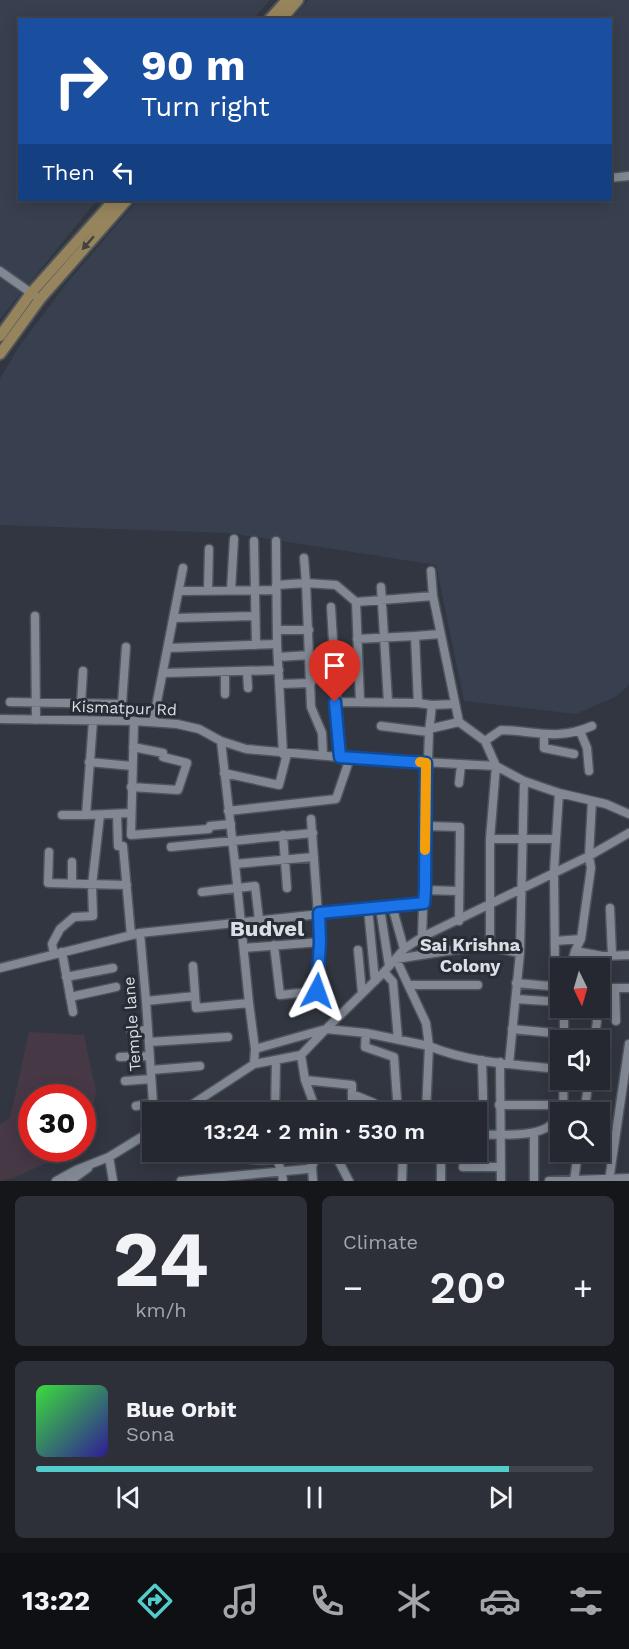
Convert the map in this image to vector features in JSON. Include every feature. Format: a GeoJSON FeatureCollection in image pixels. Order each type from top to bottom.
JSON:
{"type":"FeatureCollection","features":[{"type":"Feature","properties":{"kind":"main road"},"geometry":{"type":"LineString","coordinates":[[271,18],[287,0]]}},
{"type":"Feature","properties":{"kind":"main road"},"geometry":{"type":"LineString","coordinates":[[283,18],[298,0]]}},
{"type":"Feature","properties":{"kind":"main road"},"geometry":{"type":"LineString","coordinates":[[0,354],[36,296],[113,201]]}},
{"type":"Feature","properties":{"kind":"main road"},"geometry":{"type":"LineString","coordinates":[[0,336],[126,201]]}},
{"type":"Feature","properties":{"kind":"street"},"geometry":{"type":"LineString","coordinates":[[612,178],[629,176]]}},
{"type":"Feature","properties":{"kind":"street"},"geometry":{"type":"LineString","coordinates":[[0,272],[36,296]]}},
{"type":"Feature","properties":{"kind":"street"},"geometry":{"type":"LineString","coordinates":[[231,590],[234,539]]}},
{"type":"Feature","properties":{"kind":"street"},"geometry":{"type":"LineString","coordinates":[[254,540],[253,590],[256,645]]}},
{"type":"Feature","properties":{"kind":"street"},"geometry":{"type":"LineString","coordinates":[[224,773],[279,785],[285,754],[278,657],[276,541]]}},
{"type":"Feature","properties":{"kind":"street"},"geometry":{"type":"LineString","coordinates":[[208,590],[209,549]]}},
{"type":"Feature","properties":{"kind":"street"},"geometry":{"type":"LineString","coordinates":[[304,558],[311,707],[322,733],[323,755]]}},
{"type":"Feature","properties":{"kind":"street"},"geometry":{"type":"LineString","coordinates":[[153,722],[183,568]]}},
{"type":"Feature","properties":{"kind":"street"},"geometry":{"type":"LineString","coordinates":[[431,571],[440,634],[459,722],[485,741],[496,766],[490,839],[489,947]]}},
{"type":"Feature","properties":{"kind":"street"},"geometry":{"type":"LineString","coordinates":[[180,591],[253,590],[306,583],[336,585],[356,602],[433,596]]}},
{"type":"Feature","properties":{"kind":"street"},"geometry":{"type":"LineString","coordinates":[[381,587],[388,702]]}},
{"type":"Feature","properties":{"kind":"street"},"geometry":{"type":"LineString","coordinates":[[356,602],[360,702]]}},
{"type":"Feature","properties":{"kind":"street"},"geometry":{"type":"LineString","coordinates":[[331,607],[340,757]]}},
{"type":"Feature","properties":{"kind":"street"},"geometry":{"type":"LineString","coordinates":[[35,616],[36,720]]}},
{"type":"Feature","properties":{"kind":"street"},"geometry":{"type":"LineString","coordinates":[[175,618],[254,616]]}},
{"type":"Feature","properties":{"kind":"street"},"geometry":{"type":"LineString","coordinates":[[277,630],[309,630]]}},
{"type":"Feature","properties":{"kind":"street"},"geometry":{"type":"LineString","coordinates":[[357,639],[440,634]]}},
{"type":"Feature","properties":{"kind":"street"},"geometry":{"type":"LineString","coordinates":[[415,636],[418,703]]}},
{"type":"Feature","properties":{"kind":"street"},"geometry":{"type":"LineString","coordinates":[[169,648],[278,644]]}},
{"type":"Feature","properties":{"kind":"street"},"geometry":{"type":"LineString","coordinates":[[10,702],[123,704],[126,647]]}},
{"type":"Feature","properties":{"kind":"street"},"geometry":{"type":"LineString","coordinates":[[278,657],[310,655]]}},
{"type":"Feature","properties":{"kind":"street"},"geometry":{"type":"LineString","coordinates":[[81,703],[83,670]]}},
{"type":"Feature","properties":{"kind":"street"},"geometry":{"type":"LineString","coordinates":[[164,673],[279,670]]}},
{"type":"Feature","properties":{"kind":"street"},"geometry":{"type":"LineString","coordinates":[[247,671],[248,688]]}},
{"type":"Feature","properties":{"kind":"street"},"geometry":{"type":"LineString","coordinates":[[225,672],[225,694]]}},
{"type":"Feature","properties":{"kind":"street"},"geometry":{"type":"LineString","coordinates":[[280,684],[311,683]]}},
{"type":"Feature","properties":{"kind":"street"},"geometry":{"type":"LineString","coordinates":[[335,702],[454,704]]}},
{"type":"Feature","properties":{"kind":"street"},"geometry":{"type":"LineString","coordinates":[[422,937],[425,890],[426,763],[432,705]]}},
{"type":"Feature","properties":{"kind":"street","name":"Kismatpur Rd"},"geometry":{"type":"LineString","coordinates":[[0,719],[177,724],[198,729],[220,741],[246,749],[285,754],[496,766],[524,781],[559,793],[616,807],[629,814]]}},
{"type":"Feature","properties":{"kind":"street"},"geometry":{"type":"LineString","coordinates":[[86,815],[93,721]]}},
{"type":"Feature","properties":{"kind":"street"},"geometry":{"type":"LineString","coordinates":[[134,721],[130,794],[131,835],[209,829],[210,826],[231,824]]}},
{"type":"Feature","properties":{"kind":"street"},"geometry":{"type":"LineString","coordinates":[[381,726],[429,730],[459,722]]}},
{"type":"Feature","properties":{"kind":"street"},"geometry":{"type":"LineString","coordinates":[[485,741],[501,730],[544,735],[580,731],[592,726]]}},
{"type":"Feature","properties":{"kind":"street"},"geometry":{"type":"LineString","coordinates":[[580,731],[587,748],[589,771]]}},
{"type":"Feature","properties":{"kind":"street"},"geometry":{"type":"LineString","coordinates":[[544,735],[543,746],[546,749],[574,754]]}},
{"type":"Feature","properties":{"kind":"street"},"geometry":{"type":"LineString","coordinates":[[220,741],[255,1049],[254,1064]]}},
{"type":"Feature","properties":{"kind":"street"},"geometry":{"type":"LineString","coordinates":[[130,794],[178,790],[187,763],[163,757],[163,753],[133,747]]}},
{"type":"Feature","properties":{"kind":"street"},"geometry":{"type":"LineString","coordinates":[[228,811],[336,799],[350,758]]}},
{"type":"Feature","properties":{"kind":"street"},"geometry":{"type":"LineString","coordinates":[[89,762],[132,766]]}},
{"type":"Feature","properties":{"kind":"street"},"geometry":{"type":"LineString","coordinates":[[459,783],[461,765]]}},
{"type":"Feature","properties":{"kind":"street"},"geometry":{"type":"LineString","coordinates":[[509,1064],[520,953],[524,781]]}},
{"type":"Feature","properties":{"kind":"street"},"geometry":{"type":"LineString","coordinates":[[555,958],[554,871],[559,793]]}},
{"type":"Feature","properties":{"kind":"street"},"geometry":{"type":"LineString","coordinates":[[573,958],[581,939],[590,879],[592,801]]}},
{"type":"Feature","properties":{"kind":"street"},"geometry":{"type":"LineString","coordinates":[[62,815],[131,813]]}},
{"type":"Feature","properties":{"kind":"street","name":"Temple lane"},"geometry":{"type":"LineString","coordinates":[[117,814],[118,846],[123,846],[146,1001],[153,1102]]}},
{"type":"Feature","properties":{"kind":"street"},"geometry":{"type":"LineString","coordinates":[[73,1012],[66,977],[58,953],[52,944],[60,929],[74,916],[93,916],[92,885],[100,815]]}},
{"type":"Feature","properties":{"kind":"street"},"geometry":{"type":"LineString","coordinates":[[274,945],[280,995],[317,991],[319,913],[311,819]]}},
{"type":"Feature","properties":{"kind":"street"},"geometry":{"type":"LineString","coordinates":[[425,826],[460,827],[459,921]]}},
{"type":"Feature","properties":{"kind":"street"},"geometry":{"type":"LineString","coordinates":[[171,847],[313,833]]}},
{"type":"Feature","properties":{"kind":"street"},"geometry":{"type":"LineString","coordinates":[[196,1102],[254,1064],[302,1055],[404,949],[422,937],[589,856],[629,833]]}},
{"type":"Feature","properties":{"kind":"street"},"geometry":{"type":"LineString","coordinates":[[283,835],[287,888]]}},
{"type":"Feature","properties":{"kind":"street"},"geometry":{"type":"LineString","coordinates":[[490,839],[556,839]]}},
{"type":"Feature","properties":{"kind":"street"},"geometry":{"type":"LineString","coordinates":[[49,852],[48,884],[127,885]]}},
{"type":"Feature","properties":{"kind":"street"},"geometry":{"type":"LineString","coordinates":[[235,864],[314,857]]}},
{"type":"Feature","properties":{"kind":"street"},"geometry":{"type":"LineString","coordinates":[[72,862],[72,884]]}},
{"type":"Feature","properties":{"kind":"street"},"geometry":{"type":"LineString","coordinates":[[202,892],[255,886],[259,920]]}},
{"type":"Feature","properties":{"kind":"street"},"geometry":{"type":"LineString","coordinates":[[425,890],[458,891]]}},
{"type":"Feature","properties":{"kind":"street"},"geometry":{"type":"LineString","coordinates":[[0,968],[135,934],[424,903]]}},
{"type":"Feature","properties":{"kind":"street"},"geometry":{"type":"LineString","coordinates":[[392,906],[404,949]]}},
{"type":"Feature","properties":{"kind":"street"},"geometry":{"type":"LineString","coordinates":[[368,908],[375,981]]}},
{"type":"Feature","properties":{"kind":"street"},"geometry":{"type":"LineString","coordinates":[[380,908],[393,982],[398,1039]]}},
{"type":"Feature","properties":{"kind":"street"},"geometry":{"type":"LineString","coordinates":[[610,908],[612,955]]}},
{"type":"Feature","properties":{"kind":"street"},"geometry":{"type":"LineString","coordinates":[[555,941],[581,939]]}},
{"type":"Feature","properties":{"kind":"street"},"geometry":{"type":"LineString","coordinates":[[244,948],[320,942]]}},
{"type":"Feature","properties":{"kind":"street"},"geometry":{"type":"LineString","coordinates":[[390,966],[472,947],[489,947],[520,953]]}},
{"type":"Feature","properties":{"kind":"street"},"geometry":{"type":"LineString","coordinates":[[358,950],[362,993]]}},
{"type":"Feature","properties":{"kind":"street"},"geometry":{"type":"LineString","coordinates":[[575,951],[602,956],[629,955]]}},
{"type":"Feature","properties":{"kind":"street"},"geometry":{"type":"LineString","coordinates":[[193,966],[196,1008],[249,1003]]}},
{"type":"Feature","properties":{"kind":"street"},"geometry":{"type":"LineString","coordinates":[[390,966],[409,985],[426,1023],[429,1046],[426,1102]]}},
{"type":"Feature","properties":{"kind":"street"},"geometry":{"type":"LineString","coordinates":[[66,977],[113,968]]}},
{"type":"Feature","properties":{"kind":"street"},"geometry":{"type":"LineString","coordinates":[[516,982],[550,986]]}},
{"type":"Feature","properties":{"kind":"street"},"geometry":{"type":"LineString","coordinates":[[409,985],[478,985]]}},
{"type":"Feature","properties":{"kind":"street"},"geometry":{"type":"LineString","coordinates":[[70,997],[116,987]]}},
{"type":"Feature","properties":{"kind":"street"},"geometry":{"type":"LineString","coordinates":[[610,988],[629,988]]}},
{"type":"Feature","properties":{"kind":"street"},"geometry":{"type":"LineString","coordinates":[[615,988],[616,1021]]}},
{"type":"Feature","properties":{"kind":"street"},"geometry":{"type":"LineString","coordinates":[[146,1001],[195,996]]}},
{"type":"Feature","properties":{"kind":"street"},"geometry":{"type":"LineString","coordinates":[[516,999],[550,1001]]}},
{"type":"Feature","properties":{"kind":"street"},"geometry":{"type":"LineString","coordinates":[[255,1049],[326,1029],[366,1032],[429,1046],[447,1054],[550,1068]]}},
{"type":"Feature","properties":{"kind":"street"},"geometry":{"type":"LineString","coordinates":[[512,1029],[550,1036]]}},
{"type":"Feature","properties":{"kind":"street"},"geometry":{"type":"LineString","coordinates":[[131,1031],[148,1030]]}},
{"type":"Feature","properties":{"kind":"street"},"geometry":{"type":"LineString","coordinates":[[366,1032],[365,1047],[394,1057],[397,1102]]}},
{"type":"Feature","properties":{"kind":"street"},"geometry":{"type":"LineString","coordinates":[[149,1042],[228,1037]]}},
{"type":"Feature","properties":{"kind":"street"},"geometry":{"type":"LineString","coordinates":[[609,1180],[629,1044]]}},
{"type":"Feature","properties":{"kind":"street"},"geometry":{"type":"LineString","coordinates":[[302,1055],[305,1080],[314,1102]]}},
{"type":"Feature","properties":{"kind":"street"},"geometry":{"type":"LineString","coordinates":[[120,1057],[149,1056]]}},
{"type":"Feature","properties":{"kind":"street"},"geometry":{"type":"LineString","coordinates":[[275,1102],[276,1060]]}},
{"type":"Feature","properties":{"kind":"street"},"geometry":{"type":"LineString","coordinates":[[481,1102],[482,1060]]}},
{"type":"Feature","properties":{"kind":"street"},"geometry":{"type":"LineString","coordinates":[[500,1062],[501,1181]]}},
{"type":"Feature","properties":{"kind":"street"},"geometry":{"type":"LineString","coordinates":[[125,1081],[200,1066]]}},
{"type":"Feature","properties":{"kind":"street"},"geometry":{"type":"LineString","coordinates":[[305,1080],[352,1085],[352,1102]]}},
{"type":"Feature","properties":{"kind":"street"},"geometry":{"type":"LineString","coordinates":[[352,1094],[374,1102]]}},
{"type":"Feature","properties":{"kind":"street"},"geometry":{"type":"LineString","coordinates":[[136,1106],[142,1105]]}},
{"type":"Feature","properties":{"kind":"street"},"geometry":{"type":"LineString","coordinates":[[500,1105],[550,1105]]}},
{"type":"Feature","properties":{"kind":"street"},"geometry":{"type":"LineString","coordinates":[[487,1135],[534,1133],[544,1131],[550,1125]]}},
{"type":"Feature","properties":{"kind":"street"},"geometry":{"type":"LineString","coordinates":[[534,1133],[534,1181]]}},
{"type":"Feature","properties":{"kind":"street"},"geometry":{"type":"LineString","coordinates":[[56,1181],[76,1170],[109,1158],[142,1137]]}},
{"type":"Feature","properties":{"kind":"street"},"geometry":{"type":"LineString","coordinates":[[109,1158],[113,1181]]}},
{"type":"Feature","properties":{"kind":"street"},"geometry":{"type":"LineString","coordinates":[[312,1162],[313,1181]]}},
{"type":"Feature","properties":{"kind":"street"},"geometry":{"type":"LineString","coordinates":[[339,1162],[349,1181]]}},
{"type":"Feature","properties":{"kind":"street"},"geometry":{"type":"LineString","coordinates":[[402,1162],[402,1181]]}},
{"type":"Feature","properties":{"kind":"street"},"geometry":{"type":"LineString","coordinates":[[441,1162],[441,1181]]}},
{"type":"Feature","properties":{"kind":"street"},"geometry":{"type":"LineString","coordinates":[[574,1180],[577,1162]]}},
{"type":"Feature","properties":{"kind":"street"},"geometry":{"type":"LineString","coordinates":[[70,1181],[90,1166]]}},
{"type":"Feature","properties":{"kind":"street"},"geometry":{"type":"LineString","coordinates":[[181,1181],[283,1176],[312,1167]]}},
{"type":"Feature","properties":{"kind":"street"},"geometry":{"type":"LineString","coordinates":[[463,1167],[501,1167]]}},
{"type":"Feature","properties":{"kind":"street"},"geometry":{"type":"LineString","coordinates":[[549,1181],[629,1178]]}},
{"type":"Feature","properties":{"kind":"shaded area"},"geometry":{"type":"Polygon","coordinates":[[[0,0],[270,0],[254,18],[18,18],[18,201],[96,201],[0,319],[0,0]]]}},
{"type":"Feature","properties":{"kind":"shaded area"},"geometry":{"type":"Polygon","coordinates":[[[308,0],[629,0],[629,685],[615,697],[576,714],[464,701],[436,565],[229,533],[0,525],[0,379],[18,348],[67,283],[137,201],[612,201],[612,18],[293,18],[308,0]]]}},
{"type":"Feature","properties":{"kind":"shaded area"},"geometry":{"type":"Polygon","coordinates":[[[29,1032],[84,1035],[94,1084],[18,1084],[18,1162],[49,1162],[0,1181],[0,1124],[10,1118],[29,1032]]]}},
{"type":"Feature","properties":{"kind":"slow traffic"},"geometry":{"type":"LineString","coordinates":[[420,762],[426,763],[425,850]]}},
{"type":"Feature","properties":{"kind":"district","name":"Budvel"},"geometry":{"type":"Point","coordinates":[267,928]}},
{"type":"Feature","properties":{"kind":"district","name":"Sai Krishna Colony"},"geometry":{"type":"Point","coordinates":[470,954]}},
{"type":"Feature","properties":{"kind":"route"},"geometry":{"type":"LineString","coordinates":[[317,991],[319,913],[424,903],[425,890],[426,763],[340,757],[335,702]]}}]}
